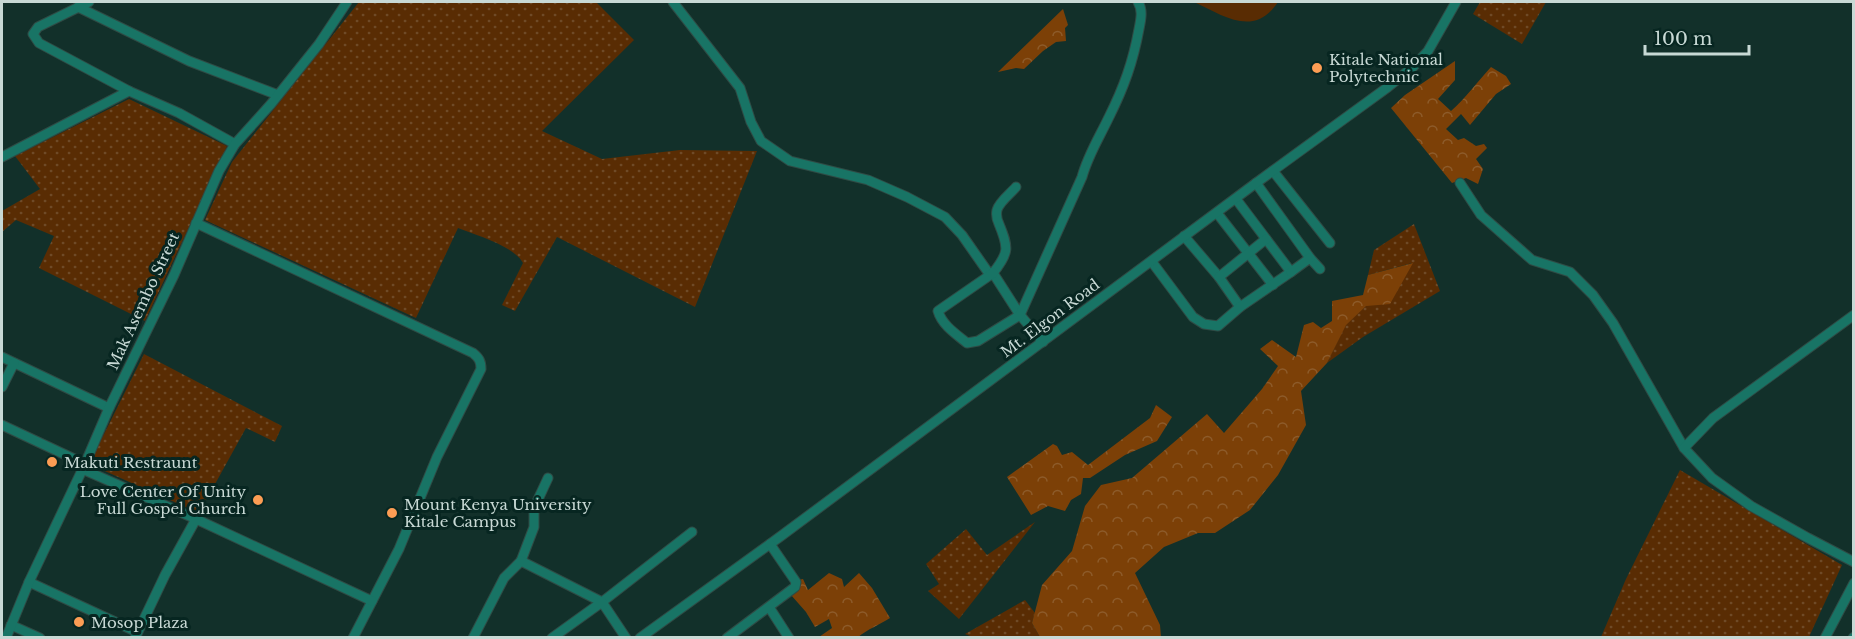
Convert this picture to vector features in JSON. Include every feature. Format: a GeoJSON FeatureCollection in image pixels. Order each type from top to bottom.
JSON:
{"type":"FeatureCollection","features":[{"type":"Feature","properties":{"kind":"street"},"geometry":{"type":"LineString","coordinates":[[89,2],[38,27],[33,34],[35,39],[236,144]]}},
{"type":"Feature","properties":{"kind":"street","name":"Mak Asembo Street"},"geometry":{"type":"LineString","coordinates":[[6,638],[29,582],[109,408],[174,275],[219,171],[236,144],[319,44],[347,2]]}},
{"type":"Feature","properties":{"kind":"street"},"geometry":{"type":"LineString","coordinates":[[673,2],[740,88],[751,122],[761,141],[790,161],[868,180],[945,217],[962,235],[1020,315],[1043,342]]}},
{"type":"Feature","properties":{"kind":"street"},"geometry":{"type":"LineString","coordinates":[[1016,187],[996,212],[1007,242],[1001,263],[992,274],[938,311],[940,318],[967,343],[972,343],[1020,315],[1082,177],[1087,158],[1108,118],[1133,59],[1142,12],[1138,2]]}},
{"type":"Feature","properties":{"kind":"street","name":"Mt. Elgon Road"},"geometry":{"type":"LineString","coordinates":[[640,638],[1413,67],[1428,51],[1456,2]]}},
{"type":"Feature","properties":{"kind":"street"},"geometry":{"type":"LineString","coordinates":[[78,7],[189,61],[278,95]]}},
{"type":"Feature","properties":{"kind":"street"},"geometry":{"type":"LineString","coordinates":[[2,157],[129,90]]}},
{"type":"Feature","properties":{"kind":"street"},"geometry":{"type":"LineString","coordinates":[[1273,171],[1330,243]]}},
{"type":"Feature","properties":{"kind":"street"},"geometry":{"type":"LineString","coordinates":[[1256,183],[1320,269]]}},
{"type":"Feature","properties":{"kind":"street"},"geometry":{"type":"LineString","coordinates":[[1460,183],[1481,215],[1532,260],[1570,272],[1593,295],[1613,323],[1684,448],[1712,478],[1751,506],[1854,562]]}},
{"type":"Feature","properties":{"kind":"street"},"geometry":{"type":"LineString","coordinates":[[1236,199],[1291,272]]}},
{"type":"Feature","properties":{"kind":"street"},"geometry":{"type":"LineString","coordinates":[[1217,213],[1273,285]]}},
{"type":"Feature","properties":{"kind":"street"},"geometry":{"type":"LineString","coordinates":[[196,223],[473,353],[481,362],[481,369],[437,458],[399,549],[353,638]]}},
{"type":"Feature","properties":{"kind":"street"},"geometry":{"type":"LineString","coordinates":[[1184,236],[1219,277],[1240,307]]}},
{"type":"Feature","properties":{"kind":"street"},"geometry":{"type":"LineString","coordinates":[[1219,277],[1266,239]]}},
{"type":"Feature","properties":{"kind":"street"},"geometry":{"type":"LineString","coordinates":[[1152,262],[1193,317],[1204,324],[1218,326],[1240,307],[1310,258]]}},
{"type":"Feature","properties":{"kind":"street"},"geometry":{"type":"LineString","coordinates":[[1684,448],[1713,418],[1854,315]]}},
{"type":"Feature","properties":{"kind":"street"},"geometry":{"type":"LineString","coordinates":[[2,357],[109,408]]}},
{"type":"Feature","properties":{"kind":"street"},"geometry":{"type":"LineString","coordinates":[[2,387],[14,363]]}},
{"type":"Feature","properties":{"kind":"street"},"geometry":{"type":"LineString","coordinates":[[2,425],[83,466],[372,601]]}},
{"type":"Feature","properties":{"kind":"street"},"geometry":{"type":"LineString","coordinates":[[473,638],[504,578],[521,561],[534,527],[534,508],[548,478]]}},
{"type":"Feature","properties":{"kind":"street"},"geometry":{"type":"LineString","coordinates":[[29,582],[136,635],[165,575],[196,519]]}},
{"type":"Feature","properties":{"kind":"street"},"geometry":{"type":"LineString","coordinates":[[552,638],[692,532]]}},
{"type":"Feature","properties":{"kind":"street"},"geometry":{"type":"LineString","coordinates":[[727,638],[795,587],[795,582],[770,543]]}},
{"type":"Feature","properties":{"kind":"street"},"geometry":{"type":"LineString","coordinates":[[521,561],[602,602],[626,638]]}},
{"type":"Feature","properties":{"kind":"street"},"geometry":{"type":"LineString","coordinates":[[1825,638],[1854,584]]}},
{"type":"Feature","properties":{"kind":"street"},"geometry":{"type":"LineString","coordinates":[[769,607],[789,638]]}},
{"type":"Feature","properties":{"kind":"street"},"geometry":{"type":"LineString","coordinates":[[10,624],[40,638]]}},
{"type":"Feature","properties":{"kind":"shaded area"},"geometry":{"type":"Polygon","coordinates":[[[359,2],[596,2],[634,40],[542,131],[602,159],[680,150],[757,151],[695,307],[557,237],[515,311],[502,305],[523,263],[512,251],[503,246],[458,228],[416,318],[205,220],[232,162],[359,2]]]}},
{"type":"Feature","properties":{"kind":"shaded area"},"geometry":{"type":"Polygon","coordinates":[[[1194,2],[1278,2],[1269,13],[1249,22],[1227,18],[1194,2]]]}},
{"type":"Feature","properties":{"kind":"shaded area"},"geometry":{"type":"Polygon","coordinates":[[[1480,2],[1546,2],[1522,44],[1473,14],[1480,2]]]}},
{"type":"Feature","properties":{"kind":"shaded area"},"geometry":{"type":"Polygon","coordinates":[[[129,99],[227,146],[145,321],[39,268],[54,236],[16,220],[2,232],[2,211],[40,189],[15,156],[129,99]]]}},
{"type":"Feature","properties":{"kind":"shaded area"},"geometry":{"type":"Polygon","coordinates":[[[1414,224],[1440,291],[1363,337],[1327,363],[1345,325],[1412,263],[1368,275],[1374,250],[1414,224]]]}},
{"type":"Feature","properties":{"kind":"shaded area"},"geometry":{"type":"Polygon","coordinates":[[[144,354],[282,426],[275,442],[246,428],[199,513],[89,464],[144,354]]]}},
{"type":"Feature","properties":{"kind":"shaded area"},"geometry":{"type":"Polygon","coordinates":[[[1680,470],[1842,565],[1809,637],[1601,637],[1626,579],[1680,470]]]}},
{"type":"Feature","properties":{"kind":"shaded area"},"geometry":{"type":"Polygon","coordinates":[[[1035,522],[959,619],[928,591],[939,584],[926,564],[966,529],[987,555],[1035,522]]]}},
{"type":"Feature","properties":{"kind":"shaded area"},"geometry":{"type":"Polygon","coordinates":[[[1025,600],[1035,613],[1032,623],[1040,637],[975,638],[965,634],[1025,600]]]}},
{"type":"Feature","properties":{"kind":"green space"},"geometry":{"type":"Polygon","coordinates":[[[1063,9],[1068,25],[1065,28],[1066,41],[1056,42],[1024,69],[1016,68],[998,72],[1063,9]]]}},
{"type":"Feature","properties":{"kind":"green space"},"geometry":{"type":"Polygon","coordinates":[[[1455,61],[1455,80],[1438,99],[1451,111],[1491,67],[1506,76],[1511,84],[1496,94],[1470,125],[1461,114],[1446,129],[1458,140],[1464,138],[1476,146],[1484,144],[1487,148],[1476,159],[1483,169],[1478,184],[1466,178],[1452,183],[1391,108],[1405,95],[1455,61]]]}},
{"type":"Feature","properties":{"kind":"green space"},"geometry":{"type":"Polygon","coordinates":[[[1413,263],[1390,304],[1366,306],[1346,325],[1327,363],[1301,391],[1306,425],[1278,475],[1250,510],[1215,533],[1198,533],[1164,547],[1135,573],[1160,625],[1161,637],[1040,637],[1032,623],[1042,585],[1072,551],[1085,506],[1101,485],[1132,478],[1207,414],[1224,433],[1262,389],[1278,366],[1260,349],[1272,340],[1296,357],[1304,325],[1313,322],[1321,328],[1332,321],[1332,301],[1363,295],[1368,275],[1413,263]]]}},
{"type":"Feature","properties":{"kind":"green space"},"geometry":{"type":"Polygon","coordinates":[[[1156,405],[1172,417],[1157,441],[1125,455],[1090,478],[1083,478],[1081,494],[1071,500],[1065,511],[1048,506],[1031,515],[1007,477],[1053,444],[1057,446],[1062,455],[1072,452],[1088,465],[1150,418],[1156,405]]]}},
{"type":"Feature","properties":{"kind":"green space"},"geometry":{"type":"Polygon","coordinates":[[[829,573],[842,579],[844,587],[859,573],[872,588],[890,618],[858,637],[819,637],[832,628],[829,619],[815,627],[791,595],[800,587],[798,580],[803,579],[808,590],[829,573]]]}},
{"type":"Feature","properties":{"kind":"place","name":"Kitale National Polytechnic"},"geometry":{"type":"Point","coordinates":[1317,68]}},
{"type":"Feature","properties":{"kind":"place","name":"Makuti Restraunt"},"geometry":{"type":"Point","coordinates":[52,462]}},
{"type":"Feature","properties":{"kind":"place","name":"Love Center Of Unity Full Gospel Church"},"geometry":{"type":"Point","coordinates":[258,500]}},
{"type":"Feature","properties":{"kind":"place","name":"Mount Kenya University Kitale Campus"},"geometry":{"type":"Point","coordinates":[392,513]}},
{"type":"Feature","properties":{"kind":"place","name":"Mosop Plaza"},"geometry":{"type":"Point","coordinates":[79,622]}}]}
